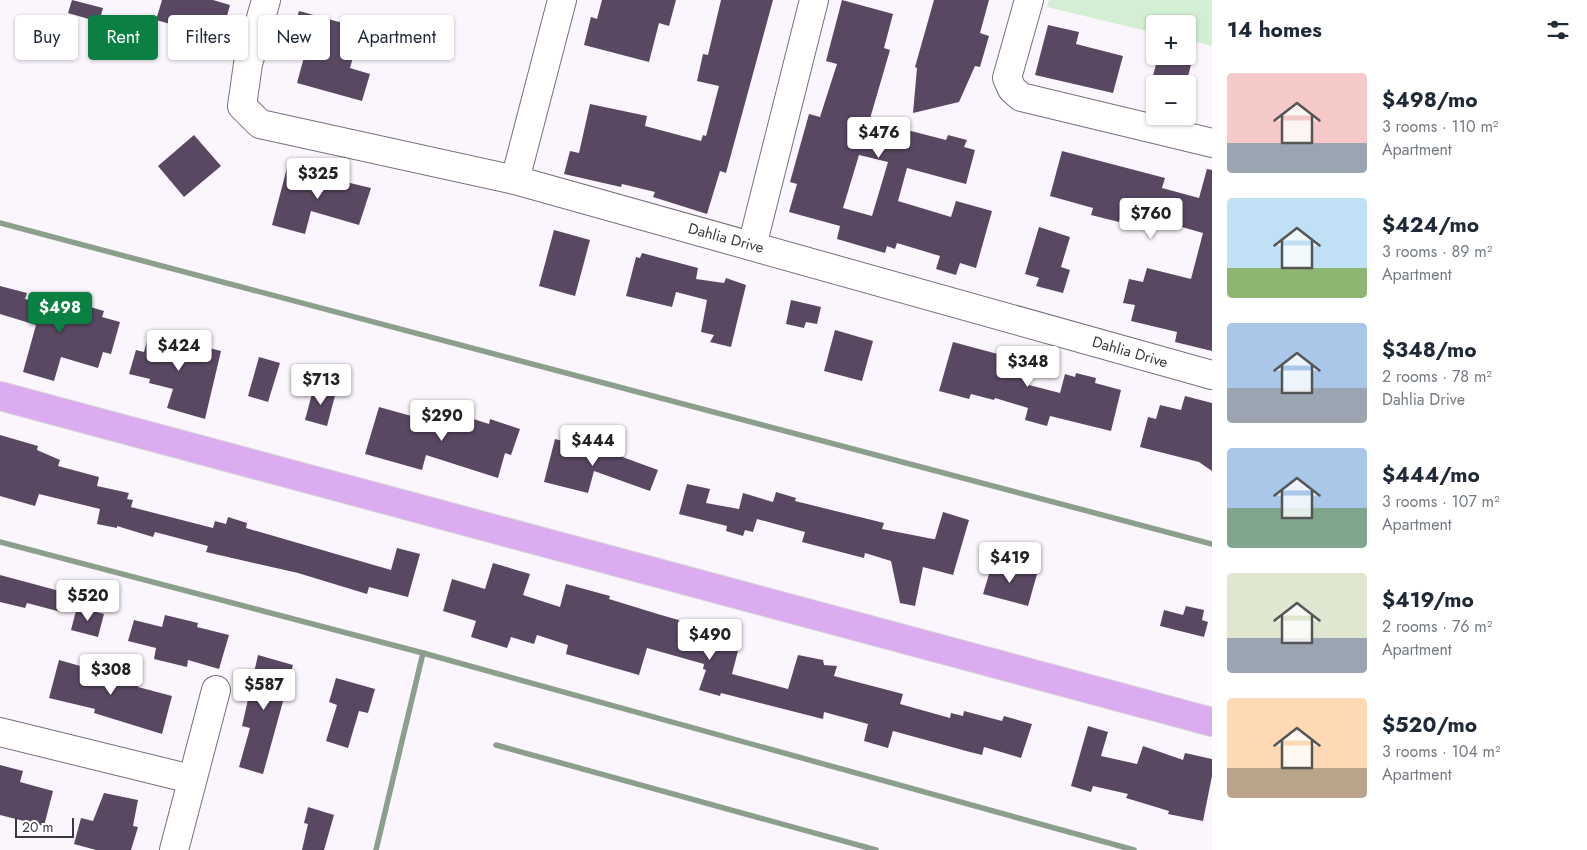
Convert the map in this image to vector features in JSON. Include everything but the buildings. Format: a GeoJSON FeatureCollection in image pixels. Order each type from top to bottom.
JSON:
{"type":"FeatureCollection","features":[{"type":"Feature","properties":{"kind":"main road"},"geometry":{"type":"LineString","coordinates":[[0,396],[1212,722]]}},
{"type":"Feature","properties":{"kind":"street","name":"Dahlia Drive"},"geometry":{"type":"LineString","coordinates":[[266,0],[248,64],[242,106],[260,124],[514,180],[1212,375]]}},
{"type":"Feature","properties":{"kind":"street"},"geometry":{"type":"LineString","coordinates":[[514,180],[562,0]]}},
{"type":"Feature","properties":{"kind":"street"},"geometry":{"type":"LineString","coordinates":[[752,246],[814,0]]}},
{"type":"Feature","properties":{"kind":"street"},"geometry":{"type":"LineString","coordinates":[[1029,0],[1007,78],[1012,89],[1021,97],[1212,143]]}},
{"type":"Feature","properties":{"kind":"street"},"geometry":{"type":"LineString","coordinates":[[174,850],[191,778],[216,690]]}},
{"type":"Feature","properties":{"kind":"street"},"geometry":{"type":"LineString","coordinates":[[0,732],[191,778]]}},
{"type":"Feature","properties":{"kind":"green space"},"geometry":{"type":"Polygon","coordinates":[[[1049,0],[1212,0],[1212,46],[1196,42],[1196,15],[1146,15],[1146,31],[1047,7],[1049,0]]]}},
{"type":"Feature","properties":{"kind":"waterway"},"geometry":{"type":"LineString","coordinates":[[0,223],[1212,544]]}},
{"type":"Feature","properties":{"kind":"waterway"},"geometry":{"type":"LineString","coordinates":[[0,542],[423,653],[1134,850]]}},
{"type":"Feature","properties":{"kind":"waterway"},"geometry":{"type":"LineString","coordinates":[[376,850],[423,653]]}},
{"type":"Feature","properties":{"kind":"waterway"},"geometry":{"type":"LineString","coordinates":[[496,745],[876,850]]}}]}
